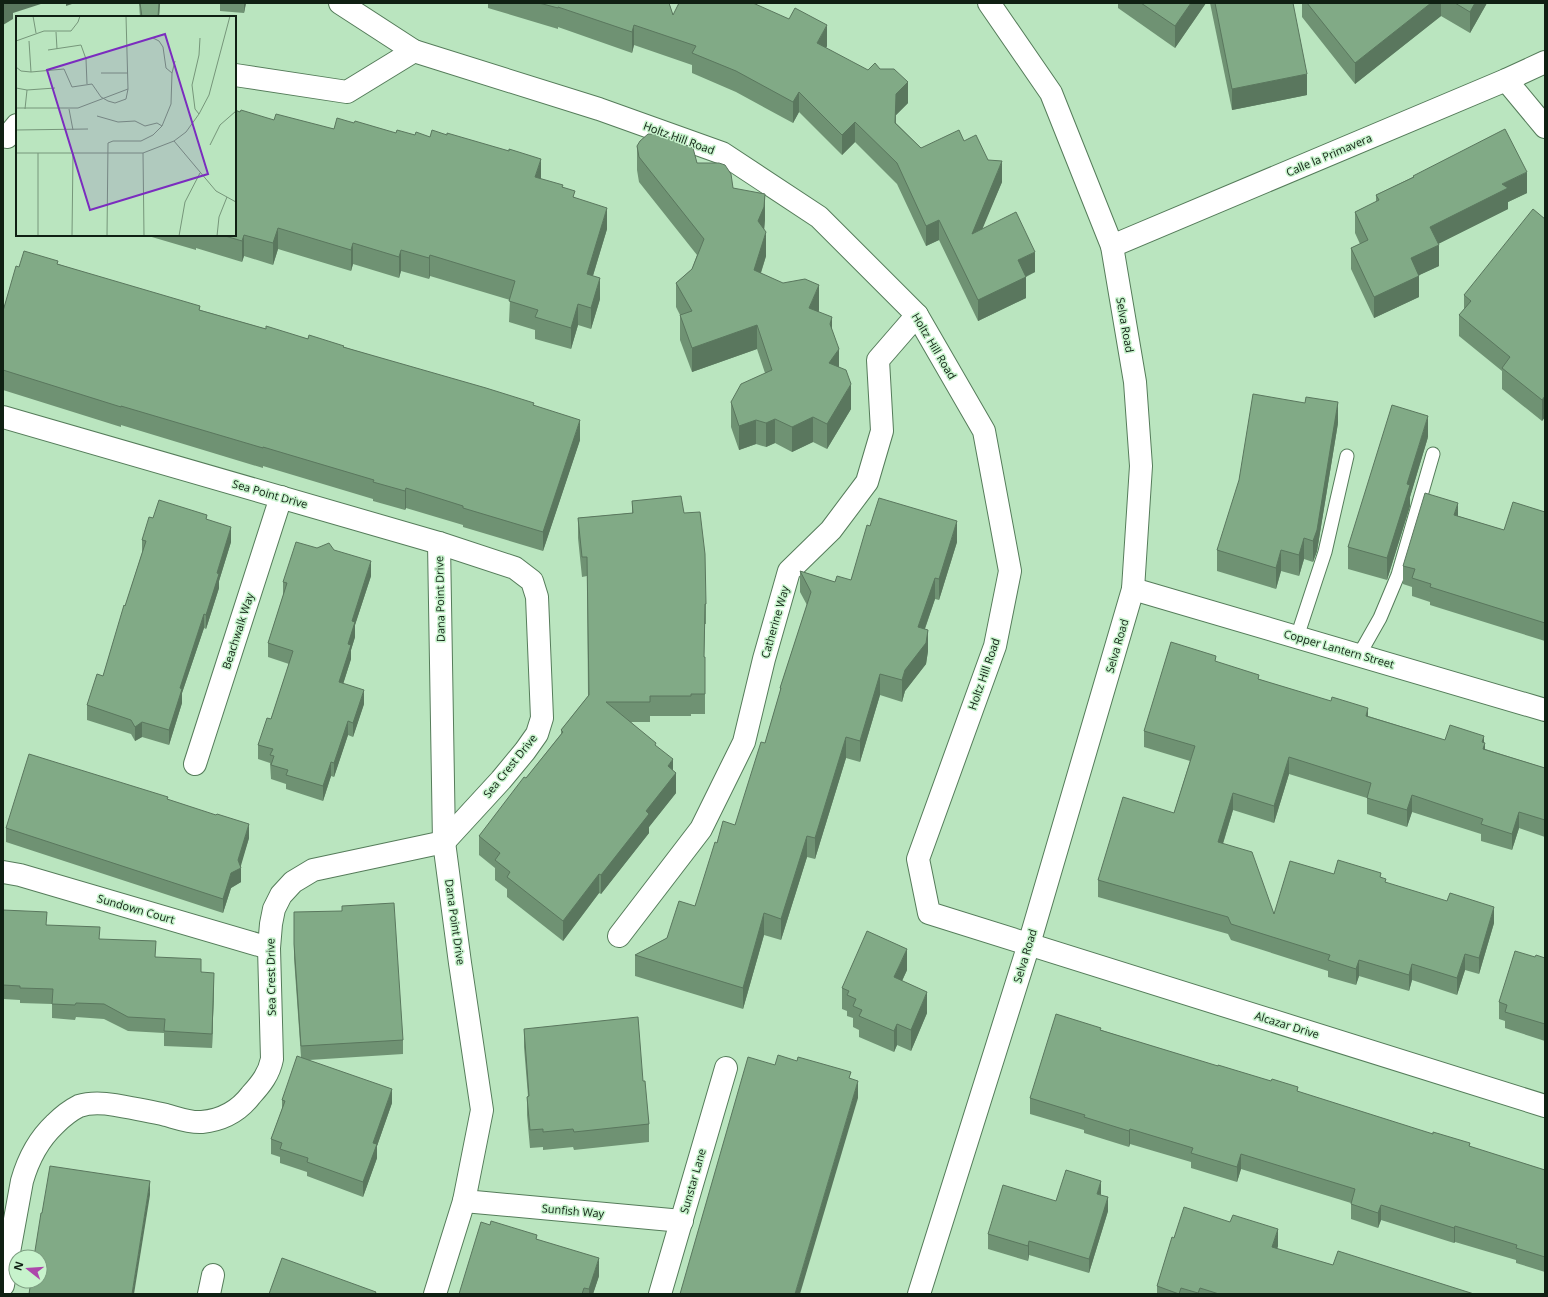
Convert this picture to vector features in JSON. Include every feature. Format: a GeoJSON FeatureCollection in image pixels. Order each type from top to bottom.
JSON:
{"type":"FeatureCollection","features":[{"type":"Feature","properties":{"kind":"street","name":"Holtz Hill Road"},"geometry":{"type":"LineString","coordinates":[[340,3],[414,51],[599,109],[722,153],[819,217],[917,315],[984,431],[1010,571],[995,646],[918,859],[929,913],[1028,944]]}},
{"type":"Feature","properties":{"kind":"street","name":"Selva Road"},"geometry":{"type":"LineString","coordinates":[[919,1294],[1028,944],[1134,588],[1141,466],[1135,382],[1112,246],[1051,93],[989,3]]}},
{"type":"Feature","properties":{"kind":"street"},"geometry":{"type":"LineString","coordinates":[[236,75],[347,92],[414,51]]}},
{"type":"Feature","properties":{"kind":"street","name":"Calle la Primavera"},"geometry":{"type":"LineString","coordinates":[[1112,246],[1506,80],[1545,62]]}},
{"type":"Feature","properties":{"kind":"street"},"geometry":{"type":"LineString","coordinates":[[1506,80],[1545,127]]}},
{"type":"Feature","properties":{"kind":"street","name":"Catherine Way"},"geometry":{"type":"LineString","coordinates":[[620,936],[701,829],[744,742],[764,659],[789,571],[832,530],[867,482],[882,431],[878,360],[917,315]]}},
{"type":"Feature","properties":{"kind":"street","name":"Sea Point Drive"},"geometry":{"type":"LineString","coordinates":[[3,417],[439,543],[515,568],[532,581]]}},
{"type":"Feature","properties":{"kind":"street","name":"Beachwalk Way"},"geometry":{"type":"LineString","coordinates":[[196,764],[281,497]]}},
{"type":"Feature","properties":{"kind":"street","name":"Dana Point Drive"},"geometry":{"type":"LineString","coordinates":[[435,1294],[464,1201],[482,1110],[444,842],[439,543]]}},
{"type":"Feature","properties":{"kind":"street","name":"Sea Crest Drive"},"geometry":{"type":"LineString","coordinates":[[3,1285],[22,1181],[27,1165],[46,1133],[59,1120],[79,1106],[100,1103],[136,1108],[190,1121],[207,1121],[224,1117],[239,1108],[250,1098],[264,1080],[272,1059],[269,948],[274,909],[281,894],[293,882],[313,870],[444,842],[501,780],[525,751],[537,734],[542,718],[538,604],[532,581]]}},
{"type":"Feature","properties":{"kind":"street","name":"Copper Lantern Street"},"geometry":{"type":"LineString","coordinates":[[1134,588],[1545,710]]}},
{"type":"Feature","properties":{"kind":"street","name":"Sundown Court"},"geometry":{"type":"LineString","coordinates":[[3,872],[20,875],[269,948]]}},
{"type":"Feature","properties":{"kind":"street","name":"Alcazar Drive"},"geometry":{"type":"LineString","coordinates":[[1028,944],[1545,1106]]}},
{"type":"Feature","properties":{"kind":"street","name":"Sunstar Lane"},"geometry":{"type":"LineString","coordinates":[[660,1294],[726,1068]]}},
{"type":"Feature","properties":{"kind":"street","name":"Sunfish Way"},"geometry":{"type":"LineString","coordinates":[[464,1201],[682,1221]]}},
{"type":"Feature","properties":{"kind":"lane"},"geometry":{"type":"LineString","coordinates":[[1359,655],[1380,618],[1398,575],[1434,454]]}},
{"type":"Feature","properties":{"kind":"lane"},"geometry":{"type":"LineString","coordinates":[[1297,637],[1325,552],[1347,456]]}},
{"type":"Feature","properties":{"kind":"building"},"geometry":{"type":"Polygon","coordinates":[[[140,3],[159,3],[158,16],[142,16],[140,3]]]}},
{"type":"Feature","properties":{"kind":"building"},"geometry":{"type":"Polygon","coordinates":[[[539,3],[669,3],[673,15],[679,3],[753,3],[789,19],[795,8],[827,25],[817,43],[868,70],[875,63],[880,69],[894,69],[908,82],[896,94],[895,123],[921,148],[959,130],[964,141],[976,135],[988,160],[1002,161],[972,234],[1016,212],[1035,252],[1018,260],[1026,277],[978,300],[939,220],[926,226],[897,163],[855,122],[842,135],[799,92],[793,102],[736,71],[692,53],[696,46],[634,25],[632,32],[558,7],[539,3]]]}},
{"type":"Feature","properties":{"kind":"building"},"geometry":{"type":"Polygon","coordinates":[[[1141,3],[1191,3],[1175,26],[1141,3]]]}},
{"type":"Feature","properties":{"kind":"building"},"geometry":{"type":"Polygon","coordinates":[[[1215,3],[1293,3],[1307,74],[1232,89],[1215,3]]]}},
{"type":"Feature","properties":{"kind":"building"},"geometry":{"type":"Polygon","coordinates":[[[1307,3],[1431,3],[1355,63],[1307,3]]]}},
{"type":"Feature","properties":{"kind":"building"},"geometry":{"type":"Polygon","coordinates":[[[1455,3],[1475,3],[1470,12],[1455,3]]]}},
{"type":"Feature","properties":{"kind":"building"},"geometry":{"type":"Polygon","coordinates":[[[236,110],[240,112],[241,110],[274,120],[276,114],[334,129],[337,118],[354,123],[355,121],[396,133],[397,130],[415,135],[416,132],[430,137],[432,130],[509,151],[509,149],[541,159],[535,177],[563,185],[562,187],[575,191],[573,197],[607,208],[587,274],[600,278],[591,308],[578,304],[571,328],[535,317],[538,310],[509,301],[515,281],[430,255],[429,258],[401,250],[399,257],[353,243],[351,250],[278,228],[273,243],[244,235],[242,241],[225,236],[236,236],[236,110]]]}},
{"type":"Feature","properties":{"kind":"building"},"geometry":{"type":"Polygon","coordinates":[[[1505,129],[1527,172],[1502,184],[1508,188],[1430,227],[1439,245],[1411,258],[1419,276],[1374,297],[1351,248],[1368,240],[1355,212],[1379,200],[1376,195],[1414,177],[1413,176],[1505,129]]]}},
{"type":"Feature","properties":{"kind":"building"},"geometry":{"type":"Polygon","coordinates":[[[648,134],[674,138],[677,141],[693,148],[697,163],[719,163],[725,165],[731,174],[733,188],[765,194],[764,207],[758,221],[766,232],[754,270],[783,283],[805,279],[819,285],[809,308],[832,317],[830,324],[839,349],[829,363],[846,370],[851,384],[827,424],[813,417],[792,427],[775,419],[766,423],[756,420],[739,426],[731,402],[741,384],[772,370],[757,325],[692,348],[680,315],[692,311],[676,283],[692,269],[704,239],[639,157],[637,146],[648,134]]]}},
{"type":"Feature","properties":{"kind":"building"},"geometry":{"type":"Polygon","coordinates":[[[1533,209],[1545,219],[1545,396],[1542,400],[1502,368],[1510,357],[1459,315],[1471,301],[1464,295],[1533,209]]]}},
{"type":"Feature","properties":{"kind":"building"},"geometry":{"type":"Polygon","coordinates":[[[24,251],[58,261],[57,264],[200,306],[199,310],[266,329],[266,326],[308,339],[309,335],[344,346],[343,347],[534,403],[533,405],[580,420],[543,532],[463,508],[463,506],[406,488],[405,491],[373,482],[374,480],[121,407],[3,370],[3,311],[16,266],[19,267],[24,251]]]}},
{"type":"Feature","properties":{"kind":"building"},"geometry":{"type":"Polygon","coordinates":[[[1253,394],[1305,403],[1306,397],[1338,402],[1317,530],[1313,541],[1304,538],[1299,555],[1281,550],[1276,568],[1217,550],[1239,480],[1253,394]]]}},
{"type":"Feature","properties":{"kind":"building"},"geometry":{"type":"Polygon","coordinates":[[[1392,405],[1428,416],[1407,484],[1410,485],[1387,558],[1348,547],[1392,405]]]}},
{"type":"Feature","properties":{"kind":"building"},"geometry":{"type":"Polygon","coordinates":[[[1425,493],[1458,503],[1454,515],[1504,530],[1513,502],[1545,512],[1545,623],[1430,587],[1431,584],[1412,578],[1415,569],[1403,566],[1425,493]]]}},
{"type":"Feature","properties":{"kind":"building"},"geometry":{"type":"Polygon","coordinates":[[[681,496],[684,513],[700,512],[705,554],[705,694],[691,694],[691,696],[650,696],[650,702],[606,702],[673,759],[668,766],[676,773],[646,811],[649,814],[601,875],[599,874],[563,921],[507,877],[510,872],[495,860],[500,853],[479,836],[524,777],[526,778],[563,732],[561,730],[589,695],[587,557],[582,557],[578,518],[633,513],[632,501],[681,496]]]}},
{"type":"Feature","properties":{"kind":"building"},"geometry":{"type":"Polygon","coordinates":[[[879,498],[957,521],[939,579],[935,578],[918,627],[928,630],[926,643],[905,670],[902,680],[880,674],[860,741],[846,737],[815,838],[807,836],[781,919],[764,913],[743,988],[635,955],[667,938],[679,901],[695,906],[723,821],[735,825],[761,742],[765,743],[780,688],[811,592],[800,571],[835,582],[837,576],[851,580],[867,525],[870,526],[879,498]]]}},
{"type":"Feature","properties":{"kind":"building"},"geometry":{"type":"Polygon","coordinates":[[[159,500],[207,515],[206,519],[231,527],[217,573],[219,574],[206,615],[204,614],[180,688],[182,689],[169,730],[142,722],[135,727],[131,720],[87,705],[97,674],[103,676],[124,605],[125,606],[146,541],[142,540],[149,517],[153,518],[159,500]]]}},
{"type":"Feature","properties":{"kind":"building"},"geometry":{"type":"Polygon","coordinates":[[[296,542],[317,548],[329,543],[334,550],[371,561],[352,621],[355,622],[348,644],[351,645],[339,682],[364,690],[353,723],[348,721],[334,763],[331,762],[323,786],[286,775],[288,770],[271,765],[274,756],[270,755],[273,749],[258,745],[267,718],[271,719],[293,651],[268,643],[287,583],[283,582],[296,542]]]}},
{"type":"Feature","properties":{"kind":"building"},"geometry":{"type":"Polygon","coordinates":[[[1171,642],[1216,656],[1215,661],[1259,675],[1258,679],[1331,701],[1332,697],[1368,708],[1366,716],[1445,740],[1450,725],[1484,736],[1482,742],[1485,743],[1483,749],[1545,768],[1545,820],[1519,812],[1512,834],[1481,824],[1483,819],[1412,795],[1407,810],[1367,798],[1371,783],[1289,757],[1274,806],[1233,793],[1218,842],[1252,852],[1274,914],[1290,861],[1334,874],[1338,860],[1381,873],[1380,877],[1386,879],[1385,882],[1447,901],[1450,893],[1494,907],[1479,958],[1465,954],[1457,978],[1412,964],[1409,975],[1359,960],[1356,969],[1328,960],[1330,955],[1231,924],[1228,917],[1098,880],[1123,797],[1174,813],[1195,746],[1144,731],[1171,642]]]}},
{"type":"Feature","properties":{"kind":"building"},"geometry":{"type":"Polygon","coordinates":[[[29,754],[168,797],[167,799],[216,815],[217,814],[249,824],[238,860],[241,868],[231,873],[223,899],[6,828],[29,754]]]}},
{"type":"Feature","properties":{"kind":"building"},"geometry":{"type":"Polygon","coordinates":[[[394,903],[403,1040],[301,1046],[294,944],[294,912],[342,911],[342,906],[394,903]]]}},
{"type":"Feature","properties":{"kind":"building"},"geometry":{"type":"Polygon","coordinates":[[[3,910],[47,912],[46,925],[100,927],[99,939],[156,941],[155,957],[201,959],[201,972],[214,973],[212,1034],[164,1031],[165,1019],[128,1017],[104,1004],[52,1004],[53,989],[20,988],[20,986],[3,985],[3,910]]]}},
{"type":"Feature","properties":{"kind":"building"},"geometry":{"type":"Polygon","coordinates":[[[867,931],[907,949],[894,977],[927,992],[911,1030],[897,1024],[894,1031],[859,1016],[862,1010],[853,1006],[856,999],[847,995],[849,991],[842,988],[867,931]]]}},
{"type":"Feature","properties":{"kind":"building"},"geometry":{"type":"Polygon","coordinates":[[[1515,951],[1535,957],[1536,955],[1545,958],[1545,1024],[1505,1012],[1507,1005],[1499,1002],[1515,951]]]}},
{"type":"Feature","properties":{"kind":"building"},"geometry":{"type":"Polygon","coordinates":[[[1056,1014],[1101,1028],[1100,1030],[1218,1066],[1298,1087],[1297,1091],[1433,1134],[1433,1132],[1470,1143],[1469,1146],[1545,1170],[1545,1257],[1516,1248],[1517,1245],[1455,1226],[1454,1228],[1381,1205],[1378,1213],[1351,1204],[1355,1189],[1241,1154],[1237,1167],[1191,1153],[1193,1148],[1130,1129],[1129,1131],[1084,1117],[1085,1115],[1030,1098],[1056,1014]]]}},
{"type":"Feature","properties":{"kind":"building"},"geometry":{"type":"Polygon","coordinates":[[[638,1017],[643,1081],[645,1081],[649,1124],[574,1132],[573,1129],[543,1132],[543,1129],[530,1130],[524,1029],[638,1017]]]}},
{"type":"Feature","properties":{"kind":"building"},"geometry":{"type":"Polygon","coordinates":[[[778,1055],[797,1061],[798,1057],[851,1072],[849,1078],[858,1081],[795,1294],[680,1294],[748,1057],[775,1065],[778,1055]]]}},
{"type":"Feature","properties":{"kind":"building"},"geometry":{"type":"Polygon","coordinates":[[[297,1056],[392,1089],[373,1143],[377,1144],[363,1182],[307,1162],[308,1158],[280,1149],[282,1143],[271,1139],[285,1101],[282,1100],[297,1056]]]}},
{"type":"Feature","properties":{"kind":"building"},"geometry":{"type":"Polygon","coordinates":[[[50,1166],[150,1181],[132,1294],[29,1294],[30,1289],[48,1289],[48,1249],[35,1249],[50,1166]]]}},
{"type":"Feature","properties":{"kind":"building"},"geometry":{"type":"Polygon","coordinates":[[[1066,1170],[1101,1181],[1097,1194],[1108,1197],[1089,1259],[1029,1241],[1028,1246],[988,1234],[1003,1185],[1056,1201],[1066,1170]]]}},
{"type":"Feature","properties":{"kind":"building"},"geometry":{"type":"Polygon","coordinates":[[[1184,1207],[1230,1222],[1233,1215],[1278,1229],[1272,1247],[1333,1265],[1338,1251],[1474,1294],[1219,1294],[1200,1288],[1198,1293],[1181,1288],[1179,1294],[1157,1286],[1172,1237],[1174,1238],[1184,1207]]]}},
{"type":"Feature","properties":{"kind":"building"},"geometry":{"type":"Polygon","coordinates":[[[491,1221],[537,1235],[536,1239],[599,1258],[589,1289],[584,1288],[582,1294],[459,1294],[481,1222],[490,1225],[491,1221]]]}},
{"type":"Feature","properties":{"kind":"building"},"geometry":{"type":"Polygon","coordinates":[[[282,1258],[376,1292],[375,1294],[269,1294],[282,1258]]]}}]}
